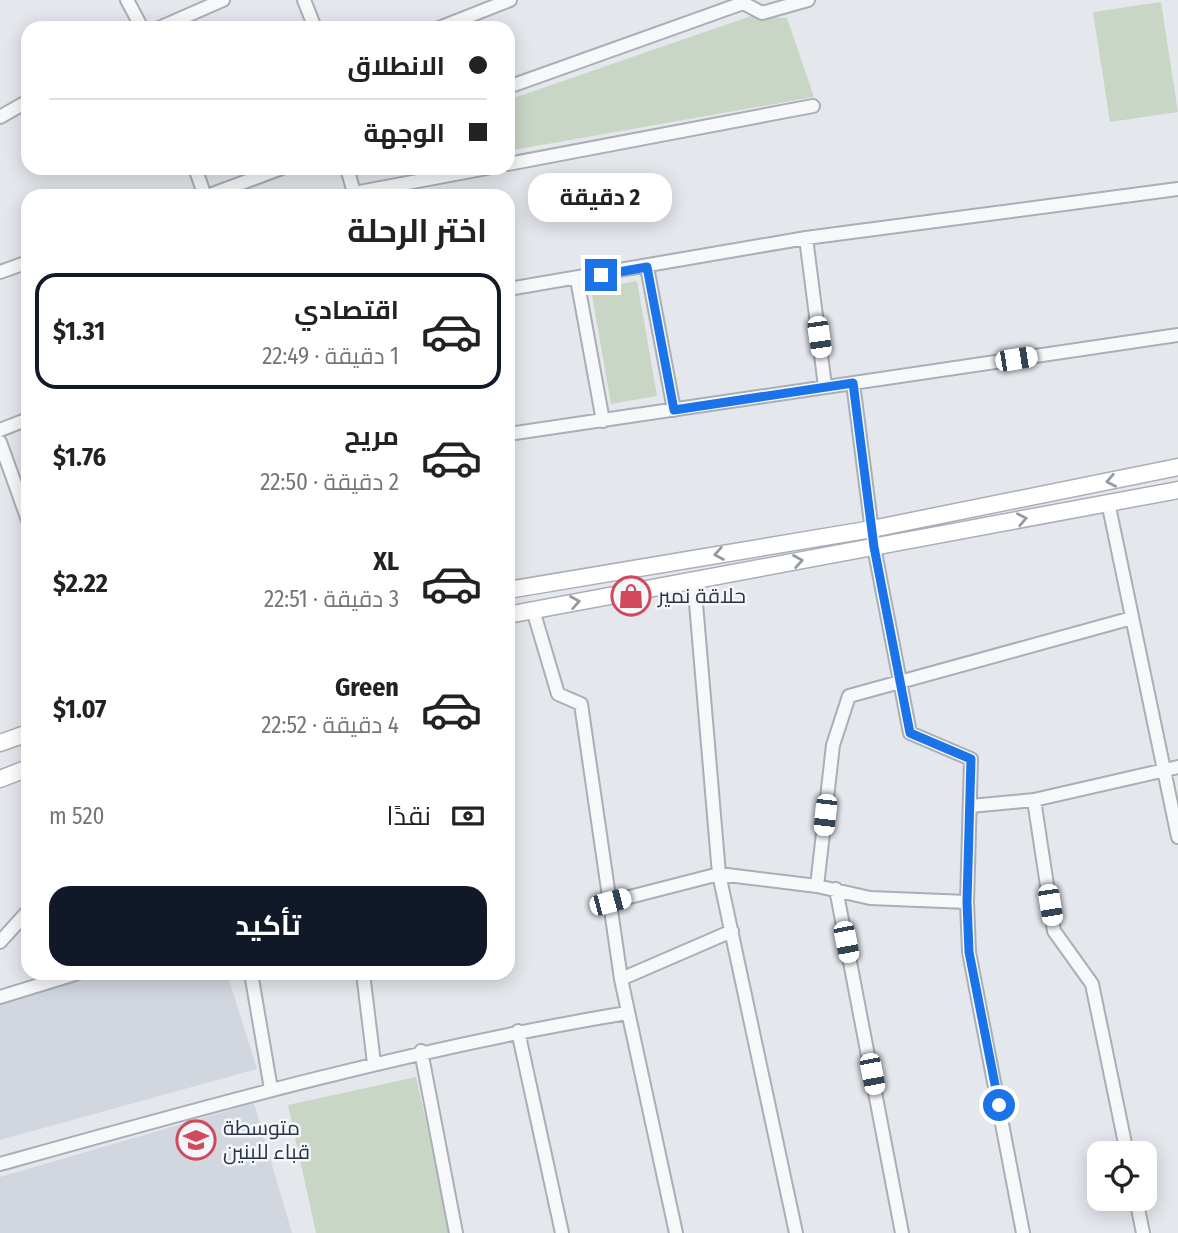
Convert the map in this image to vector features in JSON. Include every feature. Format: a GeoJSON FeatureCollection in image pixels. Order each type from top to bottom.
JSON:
{"type":"FeatureCollection","features":[{"type":"Feature","properties":{"kind":"main road"},"geometry":{"type":"LineString","coordinates":[[515,589],[872,528],[1178,467]]}},
{"type":"Feature","properties":{"kind":"main road"},"geometry":{"type":"LineString","coordinates":[[515,614],[1178,490]]}},
{"type":"Feature","properties":{"kind":"main road"},"geometry":{"type":"LineString","coordinates":[[0,743],[21,736]]}},
{"type":"Feature","properties":{"kind":"main road"},"geometry":{"type":"LineString","coordinates":[[0,779],[21,771]]}},
{"type":"Feature","properties":{"kind":"street"},"geometry":{"type":"LineString","coordinates":[[127,0],[138,21]]}},
{"type":"Feature","properties":{"kind":"street"},"geometry":{"type":"LineString","coordinates":[[175,21],[223,0]]}},
{"type":"Feature","properties":{"kind":"street"},"geometry":{"type":"LineString","coordinates":[[304,0],[312,21]]}},
{"type":"Feature","properties":{"kind":"street"},"geometry":{"type":"LineString","coordinates":[[457,21],[510,0]]}},
{"type":"Feature","properties":{"kind":"street"},"geometry":{"type":"LineString","coordinates":[[515,84],[743,3],[762,13],[808,0]]}},
{"type":"Feature","properties":{"kind":"street"},"geometry":{"type":"LineString","coordinates":[[0,117],[21,105]]}},
{"type":"Feature","properties":{"kind":"street"},"geometry":{"type":"LineString","coordinates":[[515,163],[813,106]]}},
{"type":"Feature","properties":{"kind":"street"},"geometry":{"type":"LineString","coordinates":[[225,189],[263,175]]}},
{"type":"Feature","properties":{"kind":"street"},"geometry":{"type":"LineString","coordinates":[[384,189],[453,175]]}},
{"type":"Feature","properties":{"kind":"street"},"geometry":{"type":"LineString","coordinates":[[515,288],[806,238],[1178,190]]}},
{"type":"Feature","properties":{"kind":"street"},"geometry":{"type":"LineString","coordinates":[[806,238],[825,386]]}},
{"type":"Feature","properties":{"kind":"street"},"geometry":{"type":"LineString","coordinates":[[0,272],[21,264]]}},
{"type":"Feature","properties":{"kind":"street"},"geometry":{"type":"LineString","coordinates":[[647,267],[674,410]]}},
{"type":"Feature","properties":{"kind":"street"},"geometry":{"type":"LineString","coordinates":[[577,279],[603,421]]}},
{"type":"Feature","properties":{"kind":"street"},"geometry":{"type":"LineString","coordinates":[[515,432],[1178,335]]}},
{"type":"Feature","properties":{"kind":"street"},"geometry":{"type":"LineString","coordinates":[[853,383],[874,547],[910,733],[971,759],[967,902],[969,952],[1023,1233]]}},
{"type":"Feature","properties":{"kind":"street"},"geometry":{"type":"LineString","coordinates":[[0,430],[21,422]]}},
{"type":"Feature","properties":{"kind":"street"},"geometry":{"type":"LineString","coordinates":[[0,442],[21,500]]}},
{"type":"Feature","properties":{"kind":"street"},"geometry":{"type":"LineString","coordinates":[[1108,502],[1178,836]]}},
{"type":"Feature","properties":{"kind":"street"},"geometry":{"type":"LineString","coordinates":[[694,580],[719,874],[796,1233]]}},
{"type":"Feature","properties":{"kind":"street"},"geometry":{"type":"LineString","coordinates":[[533,610],[558,694],[581,704],[627,1013],[676,1233]]}},
{"type":"Feature","properties":{"kind":"street"},"geometry":{"type":"LineString","coordinates":[[817,886],[834,745],[849,696],[1132,618]]}},
{"type":"Feature","properties":{"kind":"street"},"geometry":{"type":"LineString","coordinates":[[971,806],[1034,800],[1178,767]]}},
{"type":"Feature","properties":{"kind":"street"},"geometry":{"type":"LineString","coordinates":[[1034,800],[1054,931],[1092,984],[1125,1141]]}},
{"type":"Feature","properties":{"kind":"street"},"geometry":{"type":"LineString","coordinates":[[610,902],[719,874],[836,889],[870,898],[967,902]]}},
{"type":"Feature","properties":{"kind":"street"},"geometry":{"type":"LineString","coordinates":[[836,889],[902,1233]]}},
{"type":"Feature","properties":{"kind":"street"},"geometry":{"type":"LineString","coordinates":[[0,942],[21,919]]}},
{"type":"Feature","properties":{"kind":"street"},"geometry":{"type":"LineString","coordinates":[[621,979],[732,931]]}},
{"type":"Feature","properties":{"kind":"street"},"geometry":{"type":"LineString","coordinates":[[0,997],[55,980]]}},
{"type":"Feature","properties":{"kind":"street"},"geometry":{"type":"LineString","coordinates":[[252,980],[271,1089]]}},
{"type":"Feature","properties":{"kind":"street"},"geometry":{"type":"LineString","coordinates":[[364,980],[374,1063]]}},
{"type":"Feature","properties":{"kind":"street"},"geometry":{"type":"LineString","coordinates":[[0,1164],[271,1089],[421,1051],[627,1013]]}},
{"type":"Feature","properties":{"kind":"street"},"geometry":{"type":"LineString","coordinates":[[518,1031],[562,1233]]}},
{"type":"Feature","properties":{"kind":"street"},"geometry":{"type":"LineString","coordinates":[[421,1051],[456,1233]]}},
{"type":"Feature","properties":{"kind":"street"},"geometry":{"type":"LineString","coordinates":[[1138,1211],[1143,1233]]}},
{"type":"Feature","properties":{"kind":"shaded area"},"geometry":{"type":"Polygon","coordinates":[[[68,980],[229,980],[257,1069],[0,1140],[0,1001],[68,980]]]}},
{"type":"Feature","properties":{"kind":"shaded area","name":"متوسطة قباء للبنين"},"geometry":{"type":"Polygon","coordinates":[[[254,1103],[292,1233],[0,1233],[0,1177],[254,1103]]]}},
{"type":"Feature","properties":{"kind":"green space"},"geometry":{"type":"Polygon","coordinates":[[[1161,2],[1178,112],[1110,122],[1093,12],[1161,2]]]}},
{"type":"Feature","properties":{"kind":"green space"},"geometry":{"type":"Polygon","coordinates":[[[751,16],[787,18],[814,97],[515,150],[515,98],[751,16]]]}},
{"type":"Feature","properties":{"kind":"green space"},"geometry":{"type":"Polygon","coordinates":[[[637,281],[657,396],[611,404],[591,289],[637,281]]]}},
{"type":"Feature","properties":{"kind":"green space"},"geometry":{"type":"Polygon","coordinates":[[[416,1077],[451,1233],[316,1233],[288,1105],[416,1077]]]}},
{"type":"Feature","properties":{"kind":"place","name":"حلاقة نمير"},"geometry":{"type":"Point","coordinates":[631,596]}},
{"type":"Feature","properties":{"kind":"place","name":"متوسطة قباء للبنين"},"geometry":{"type":"Point","coordinates":[196,1140]}},
{"type":"Feature","properties":{"kind":"route"},"geometry":{"type":"LineString","coordinates":[[601,275],[647,267],[674,410],[853,383],[874,547],[910,733],[971,759],[967,902],[969,952],[999,1105]]}}]}
